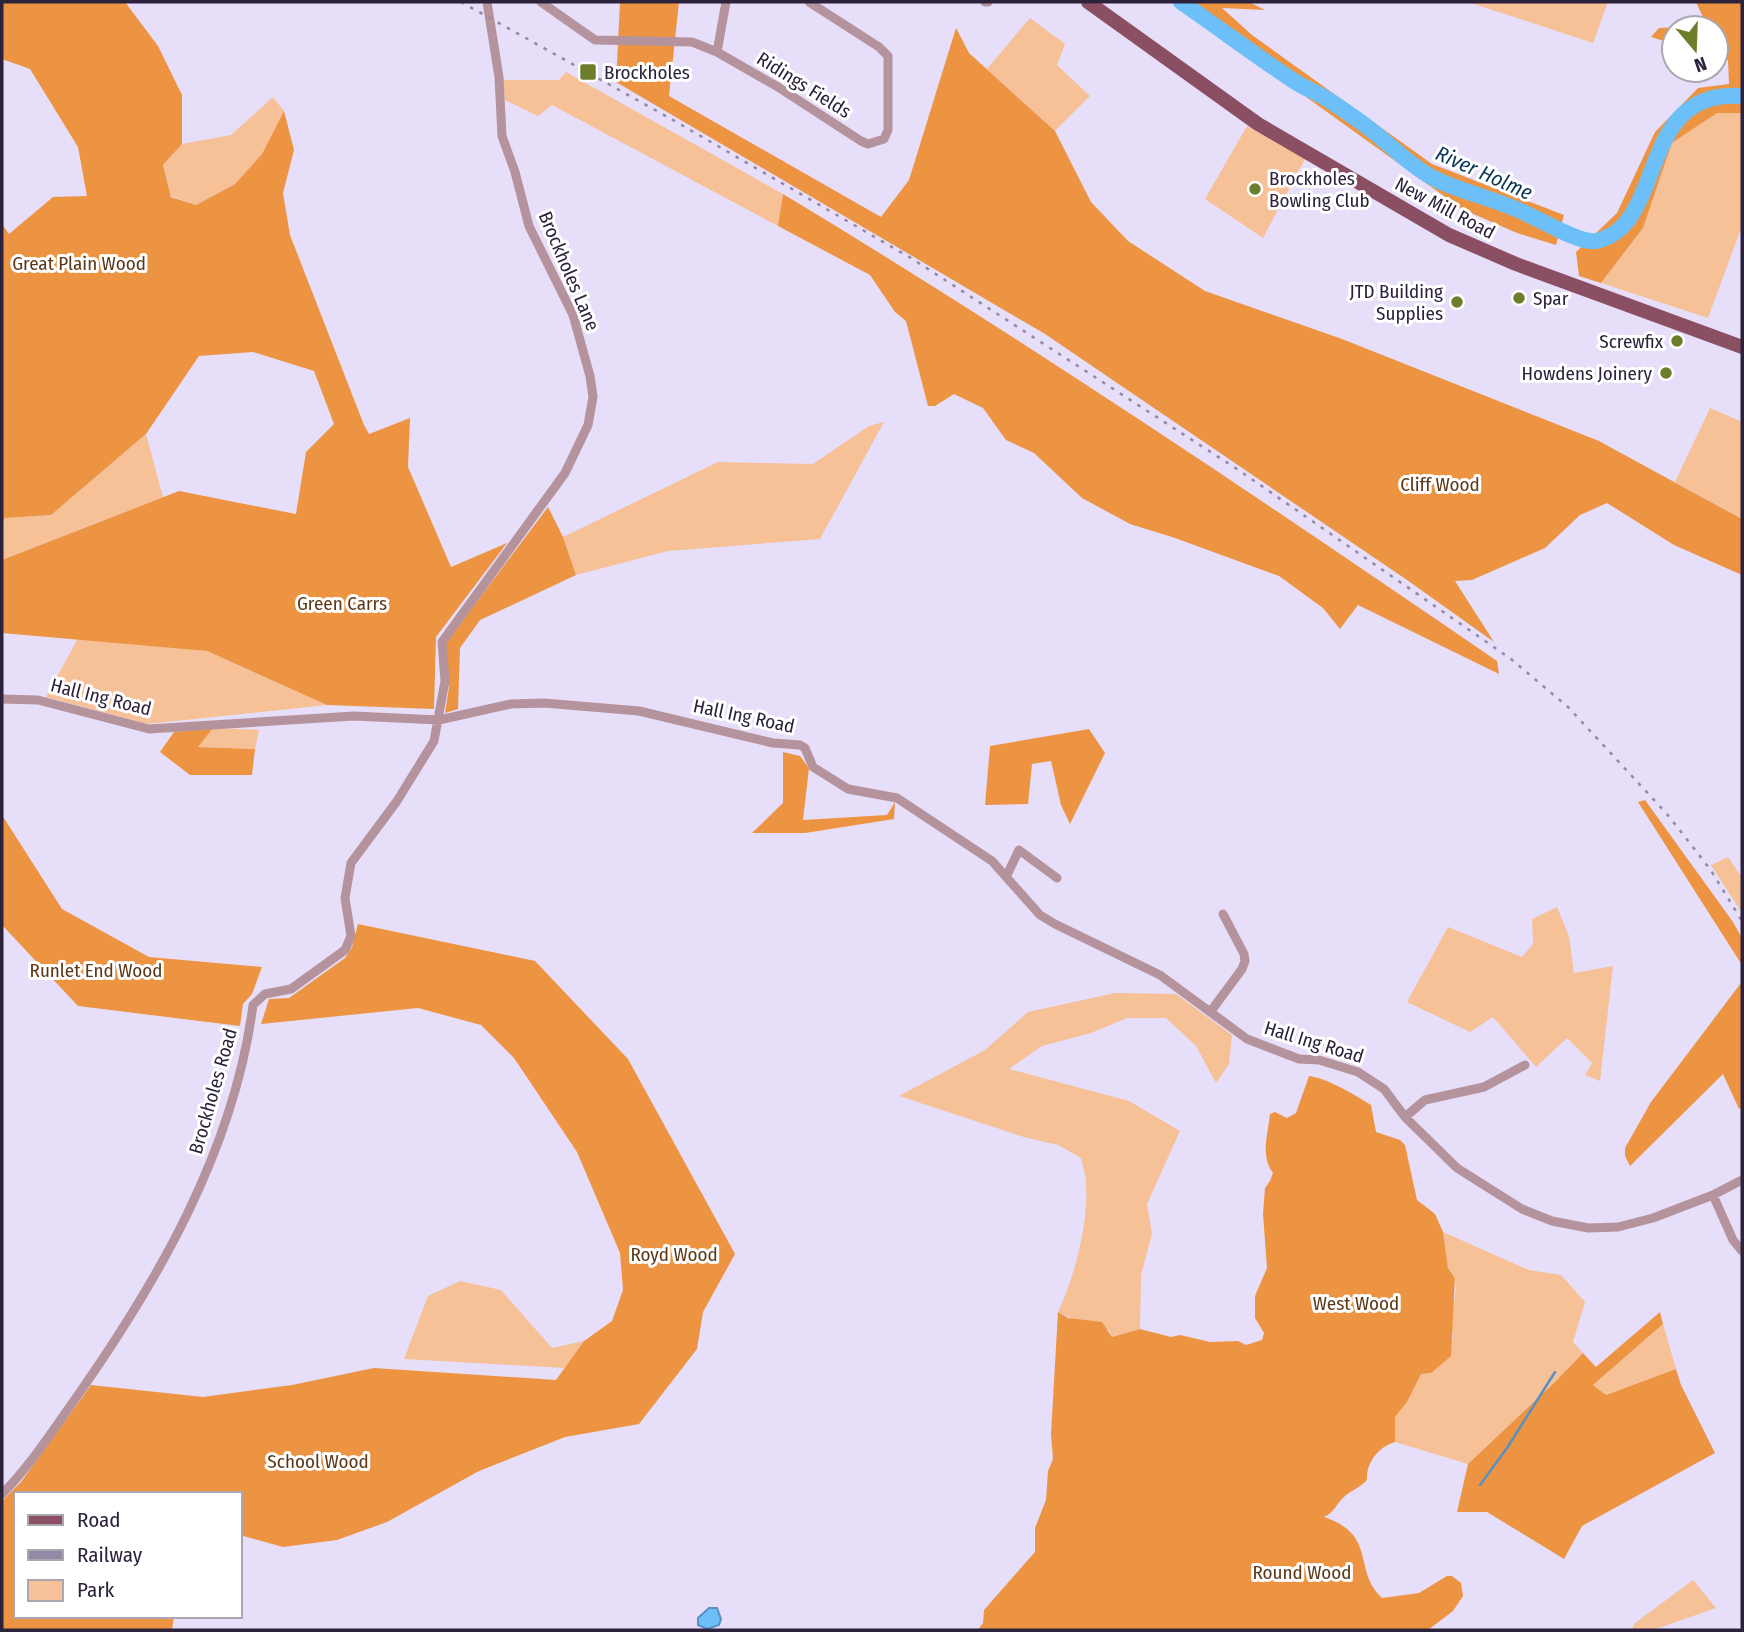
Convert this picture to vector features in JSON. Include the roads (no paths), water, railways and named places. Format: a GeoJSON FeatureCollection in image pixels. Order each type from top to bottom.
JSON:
{"type":"FeatureCollection","features":[{"type":"Feature","properties":{"kind":"main road","name":"New Mill Road"},"geometry":{"type":"LineString","coordinates":[[1088,2],[1258,124],[1449,235],[1516,264],[1742,347]]}},
{"type":"Feature","properties":{"kind":"street","name":"Brockholes Lane"},"geometry":{"type":"LineString","coordinates":[[439,720],[445,681],[442,642],[565,473],[588,425],[593,397],[573,315],[529,226],[515,172],[502,136],[499,77],[487,2]]}},
{"type":"Feature","properties":{"kind":"street","name":"Ridings Fields"},"geometry":{"type":"LineString","coordinates":[[541,2],[595,40],[692,42],[717,52],[778,87],[861,141],[868,144],[884,139],[888,130],[888,57],[879,47],[809,2]]}},
{"type":"Feature","properties":{"kind":"street"},"geometry":{"type":"LineString","coordinates":[[717,52],[726,2]]}},
{"type":"Feature","properties":{"kind":"street","name":"Hall Ing Road"},"geometry":{"type":"LineString","coordinates":[[2,699],[38,700],[149,729],[354,716],[439,720],[511,704],[544,703],[639,711],[773,743],[800,745],[805,748],[813,767],[848,789],[897,798],[992,861],[1041,915],[1160,975],[1247,1039],[1299,1059],[1320,1060],[1358,1072],[1384,1089],[1405,1117],[1457,1168],[1522,1209],[1552,1220],[1588,1228],[1618,1227],[1653,1218],[1713,1195],[1742,1180]]}},
{"type":"Feature","properties":{"kind":"street","name":"Brockholes Road"},"geometry":{"type":"LineString","coordinates":[[2,1494],[39,1449],[123,1331],[197,1193],[225,1129],[246,1048],[253,1005],[265,995],[291,989],[345,950],[351,936],[345,898],[351,863],[397,800],[434,741],[439,720]]}},
{"type":"Feature","properties":{"kind":"street"},"geometry":{"type":"LineString","coordinates":[[1007,875],[1019,850],[1057,878]]}},
{"type":"Feature","properties":{"kind":"street"},"geometry":{"type":"LineString","coordinates":[[1211,1011],[1245,961],[1223,914]]}},
{"type":"Feature","properties":{"kind":"street"},"geometry":{"type":"LineString","coordinates":[[1405,1117],[1425,1100],[1484,1087],[1525,1065]]}},
{"type":"Feature","properties":{"kind":"street"},"geometry":{"type":"LineString","coordinates":[[1713,1195],[1733,1240],[1742,1251]]}},
{"type":"Feature","properties":{"kind":"water"},"geometry":{"type":"Polygon","coordinates":[[[709,1608],[717,1608],[721,1619],[719,1625],[707,1629],[698,1625],[698,1618],[709,1608]]]}},
{"type":"Feature","properties":{"kind":"waterway","name":"River Holme"},"geometry":{"type":"LineString","coordinates":[[1181,2],[1294,81],[1342,109],[1433,178],[1516,209],[1571,236],[1589,241],[1596,241],[1619,230],[1634,211],[1668,134],[1684,113],[1708,99],[1742,96]]}},
{"type":"Feature","properties":{"kind":"waterway"},"geometry":{"type":"LineString","coordinates":[[1480,1485],[1555,1372]]}},
{"type":"Feature","properties":{"kind":"railway"},"geometry":{"type":"LineString","coordinates":[[461,2],[673,120],[911,258],[1240,471],[1511,659],[1568,707],[1667,814],[1710,869],[1742,921]]}},
{"type":"Feature","properties":{"kind":"place","name":"Brockholes"},"geometry":{"type":"Point","coordinates":[588,72]}},
{"type":"Feature","properties":{"kind":"place","name":"Brockholes Bowling Club"},"geometry":{"type":"Point","coordinates":[1255,189]}},
{"type":"Feature","properties":{"kind":"place","name":"Spar"},"geometry":{"type":"Point","coordinates":[1519,298]}},
{"type":"Feature","properties":{"kind":"place","name":"JTD Building Supplies"},"geometry":{"type":"Point","coordinates":[1457,302]}},
{"type":"Feature","properties":{"kind":"place","name":"Screwfix"},"geometry":{"type":"Point","coordinates":[1677,341]}},
{"type":"Feature","properties":{"kind":"place","name":"Howdens Joinery"},"geometry":{"type":"Point","coordinates":[1666,373]}},
{"type":"Feature","properties":{"kind":"park label","name":"Great Plain Wood"},"geometry":{"type":"Point","coordinates":[79,263]}},
{"type":"Feature","properties":{"kind":"park label","name":"Cliff Wood"},"geometry":{"type":"Point","coordinates":[1440,484]}},
{"type":"Feature","properties":{"kind":"park label","name":"Green Carrs"},"geometry":{"type":"Point","coordinates":[342,603]}},
{"type":"Feature","properties":{"kind":"park label","name":"Runlet End Wood"},"geometry":{"type":"Point","coordinates":[96,970]}},
{"type":"Feature","properties":{"kind":"park label","name":"Royd Wood"},"geometry":{"type":"Point","coordinates":[674,1254]}},
{"type":"Feature","properties":{"kind":"park label","name":"West Wood"},"geometry":{"type":"Point","coordinates":[1356,1303]}},
{"type":"Feature","properties":{"kind":"park label","name":"School Wood"},"geometry":{"type":"Point","coordinates":[318,1461]}},
{"type":"Feature","properties":{"kind":"park label","name":"Round Wood"},"geometry":{"type":"Point","coordinates":[1302,1572]}}]}
